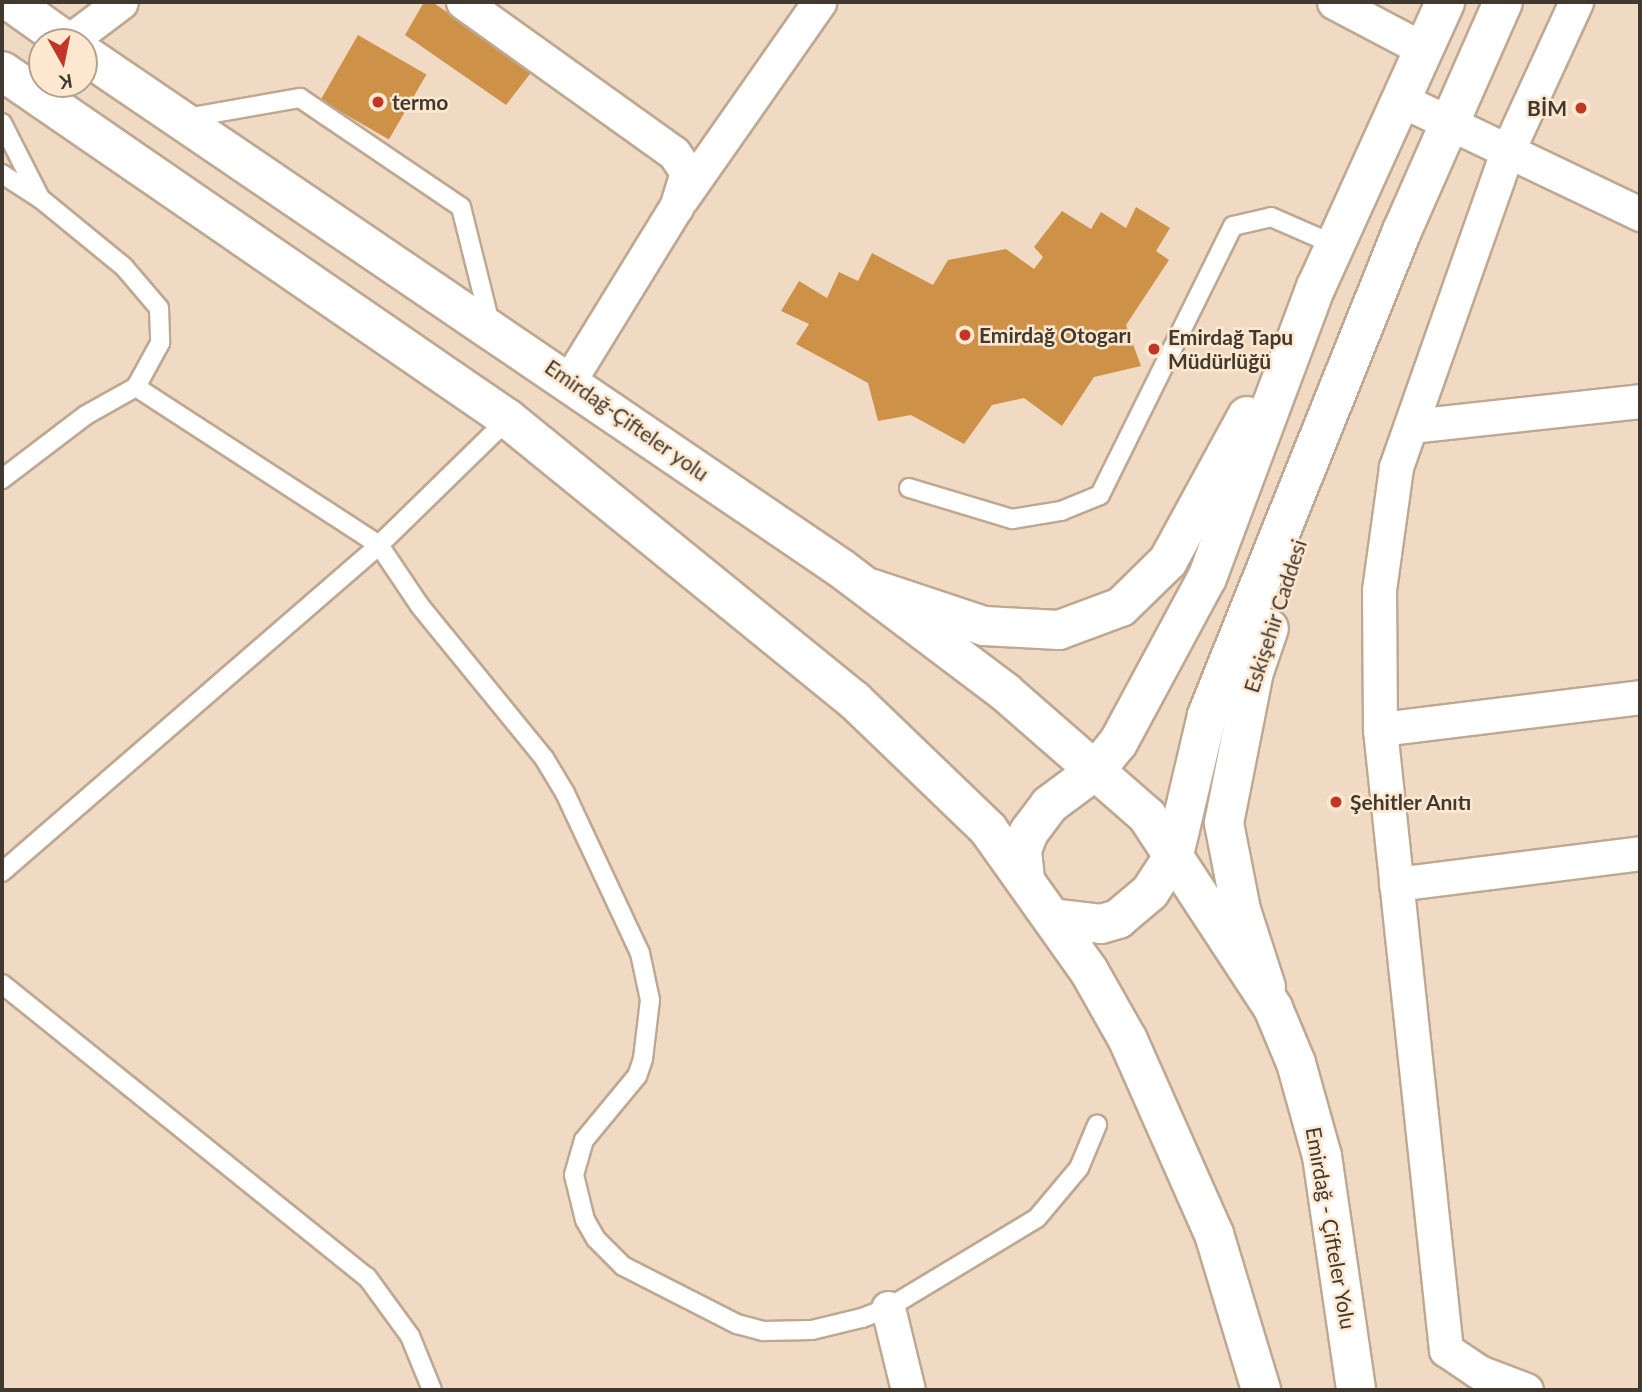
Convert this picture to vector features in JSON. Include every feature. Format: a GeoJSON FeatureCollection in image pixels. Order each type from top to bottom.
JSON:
{"type":"FeatureCollection","features":[{"type":"Feature","properties":{"kind":"main road"},"geometry":{"type":"LineString","coordinates":[[11,2],[47,28]]}},
{"type":"Feature","properties":{"kind":"main road"},"geometry":{"type":"LineString","coordinates":[[865,587],[984,626],[1059,630],[1121,607],[1168,561],[1315,287],[1445,2]]}},
{"type":"Feature","properties":{"kind":"main road","name":"Eskişehir Caddesi"},"geometry":{"type":"LineString","coordinates":[[1174,855],[1208,715],[1402,231],[1503,2]]}},
{"type":"Feature","properties":{"kind":"main road","name":"Emirdağ-Çifteler yolu"},"geometry":{"type":"LineString","coordinates":[[98,63],[490,327],[865,587],[1005,692],[1147,816]]}},
{"type":"Feature","properties":{"kind":"main road"},"geometry":{"type":"LineString","coordinates":[[2,71],[508,419],[854,700],[988,829],[1052,918],[1122,1029],[1162,1112],[1214,1234],[1261,1390]]}},
{"type":"Feature","properties":{"kind":"main road","name":"Eskişehir Caddesi"},"geometry":{"type":"LineString","coordinates":[[1273,1008],[1241,910],[1224,823],[1254,671],[1402,231]]}},
{"type":"Feature","properties":{"kind":"main road"},"geometry":{"type":"LineString","coordinates":[[1025,879],[1022,850],[1029,832],[1049,805],[1095,771],[1118,743],[1207,578],[1315,287]]}},
{"type":"Feature","properties":{"kind":"main road","name":"Emirdağ - Çifteler Yolu"},"geometry":{"type":"LineString","coordinates":[[1147,816],[1273,1008],[1296,1063],[1322,1157],[1356,1390]]}},
{"type":"Feature","properties":{"kind":"main road"},"geometry":{"type":"LineString","coordinates":[[1052,918],[1101,924],[1118,919],[1150,892],[1174,855]]}},
{"type":"Feature","properties":{"kind":"street"},"geometry":{"type":"LineString","coordinates":[[86,28],[121,2]]}},
{"type":"Feature","properties":{"kind":"street"},"geometry":{"type":"LineString","coordinates":[[463,2],[674,153],[687,172],[676,207]]}},
{"type":"Feature","properties":{"kind":"street"},"geometry":{"type":"LineString","coordinates":[[569,381],[676,207],[819,2]]}},
{"type":"Feature","properties":{"kind":"street"},"geometry":{"type":"LineString","coordinates":[[1334,2],[1423,50]]}},
{"type":"Feature","properties":{"kind":"street"},"geometry":{"type":"LineString","coordinates":[[1526,1390],[1479,1372],[1446,1350],[1380,729],[1380,590],[1396,467],[1507,152],[1576,2]]}},
{"type":"Feature","properties":{"kind":"street"},"geometry":{"type":"LineString","coordinates":[[1401,100],[1640,214]]}},
{"type":"Feature","properties":{"kind":"street"},"geometry":{"type":"LineString","coordinates":[[1411,426],[1640,401]]}},
{"type":"Feature","properties":{"kind":"street"},"geometry":{"type":"LineString","coordinates":[[1380,729],[1640,697]]}},
{"type":"Feature","properties":{"kind":"street"},"geometry":{"type":"LineString","coordinates":[[1396,884],[1640,853]]}},
{"type":"Feature","properties":{"kind":"street"},"geometry":{"type":"LineString","coordinates":[[888,1308],[908,1390]]}},
{"type":"Feature","properties":{"kind":"lane"},"geometry":{"type":"LineString","coordinates":[[181,118],[300,98],[461,207],[490,327]]}},
{"type":"Feature","properties":{"kind":"lane"},"geometry":{"type":"LineString","coordinates":[[2,123],[41,199]]}},
{"type":"Feature","properties":{"kind":"lane"},"geometry":{"type":"LineString","coordinates":[[2,174],[41,199],[124,267],[159,307],[160,343],[136,387],[86,415],[2,479]]}},
{"type":"Feature","properties":{"kind":"lane"},"geometry":{"type":"LineString","coordinates":[[909,488],[1012,519],[1061,511],[1100,495],[1233,226],[1272,217],[1335,245]]}},
{"type":"Feature","properties":{"kind":"lane"},"geometry":{"type":"LineString","coordinates":[[136,387],[379,545],[420,606],[544,758],[565,793],[640,953],[650,999],[643,1059],[637,1076],[584,1140],[576,1162],[578,1199],[596,1239],[639,1276],[737,1324],[764,1331],[835,1326],[888,1308],[1037,1218],[1079,1168],[1097,1125]]}},
{"type":"Feature","properties":{"kind":"lane"},"geometry":{"type":"LineString","coordinates":[[2,872],[379,545],[508,419]]}},
{"type":"Feature","properties":{"kind":"lane"},"geometry":{"type":"LineString","coordinates":[[2,984],[367,1277],[410,1336],[432,1390]]}},
{"type":"Feature","properties":{"kind":"building"},"geometry":{"type":"Polygon","coordinates":[[[424,2],[432,2],[533,70],[506,105],[405,35],[424,2]]]}},
{"type":"Feature","properties":{"kind":"building"},"geometry":{"type":"Polygon","coordinates":[[[358,35],[426,74],[389,139],[320,100],[358,35]]]}},
{"type":"Feature","properties":{"kind":"building","name":"Emirdağ Otogarı"},"geometry":{"type":"Polygon","coordinates":[[[1136,207],[1170,228],[1156,251],[1169,260],[1126,325],[1141,366],[1094,377],[1062,426],[1024,398],[992,405],[964,444],[911,415],[878,421],[868,383],[796,344],[809,324],[781,311],[799,281],[827,298],[839,272],[858,281],[872,253],[933,285],[948,260],[1006,249],[1034,269],[1043,257],[1034,247],[1062,211],[1091,229],[1101,212],[1126,228],[1136,207]]]}},
{"type":"Feature","properties":{"kind":"place","name":"termo"},"geometry":{"type":"Point","coordinates":[378,102]}},
{"type":"Feature","properties":{"kind":"place","name":"BİM"},"geometry":{"type":"Point","coordinates":[1581,108]}},
{"type":"Feature","properties":{"kind":"place","name":"Emirdağ Otogarı"},"geometry":{"type":"Point","coordinates":[965,335]}},
{"type":"Feature","properties":{"kind":"place","name":"Emirdağ Tapu Müdürlüğü"},"geometry":{"type":"Point","coordinates":[1154,349]}},
{"type":"Feature","properties":{"kind":"place","name":"Şehitler Anıtı"},"geometry":{"type":"Point","coordinates":[1336,802]}}]}
